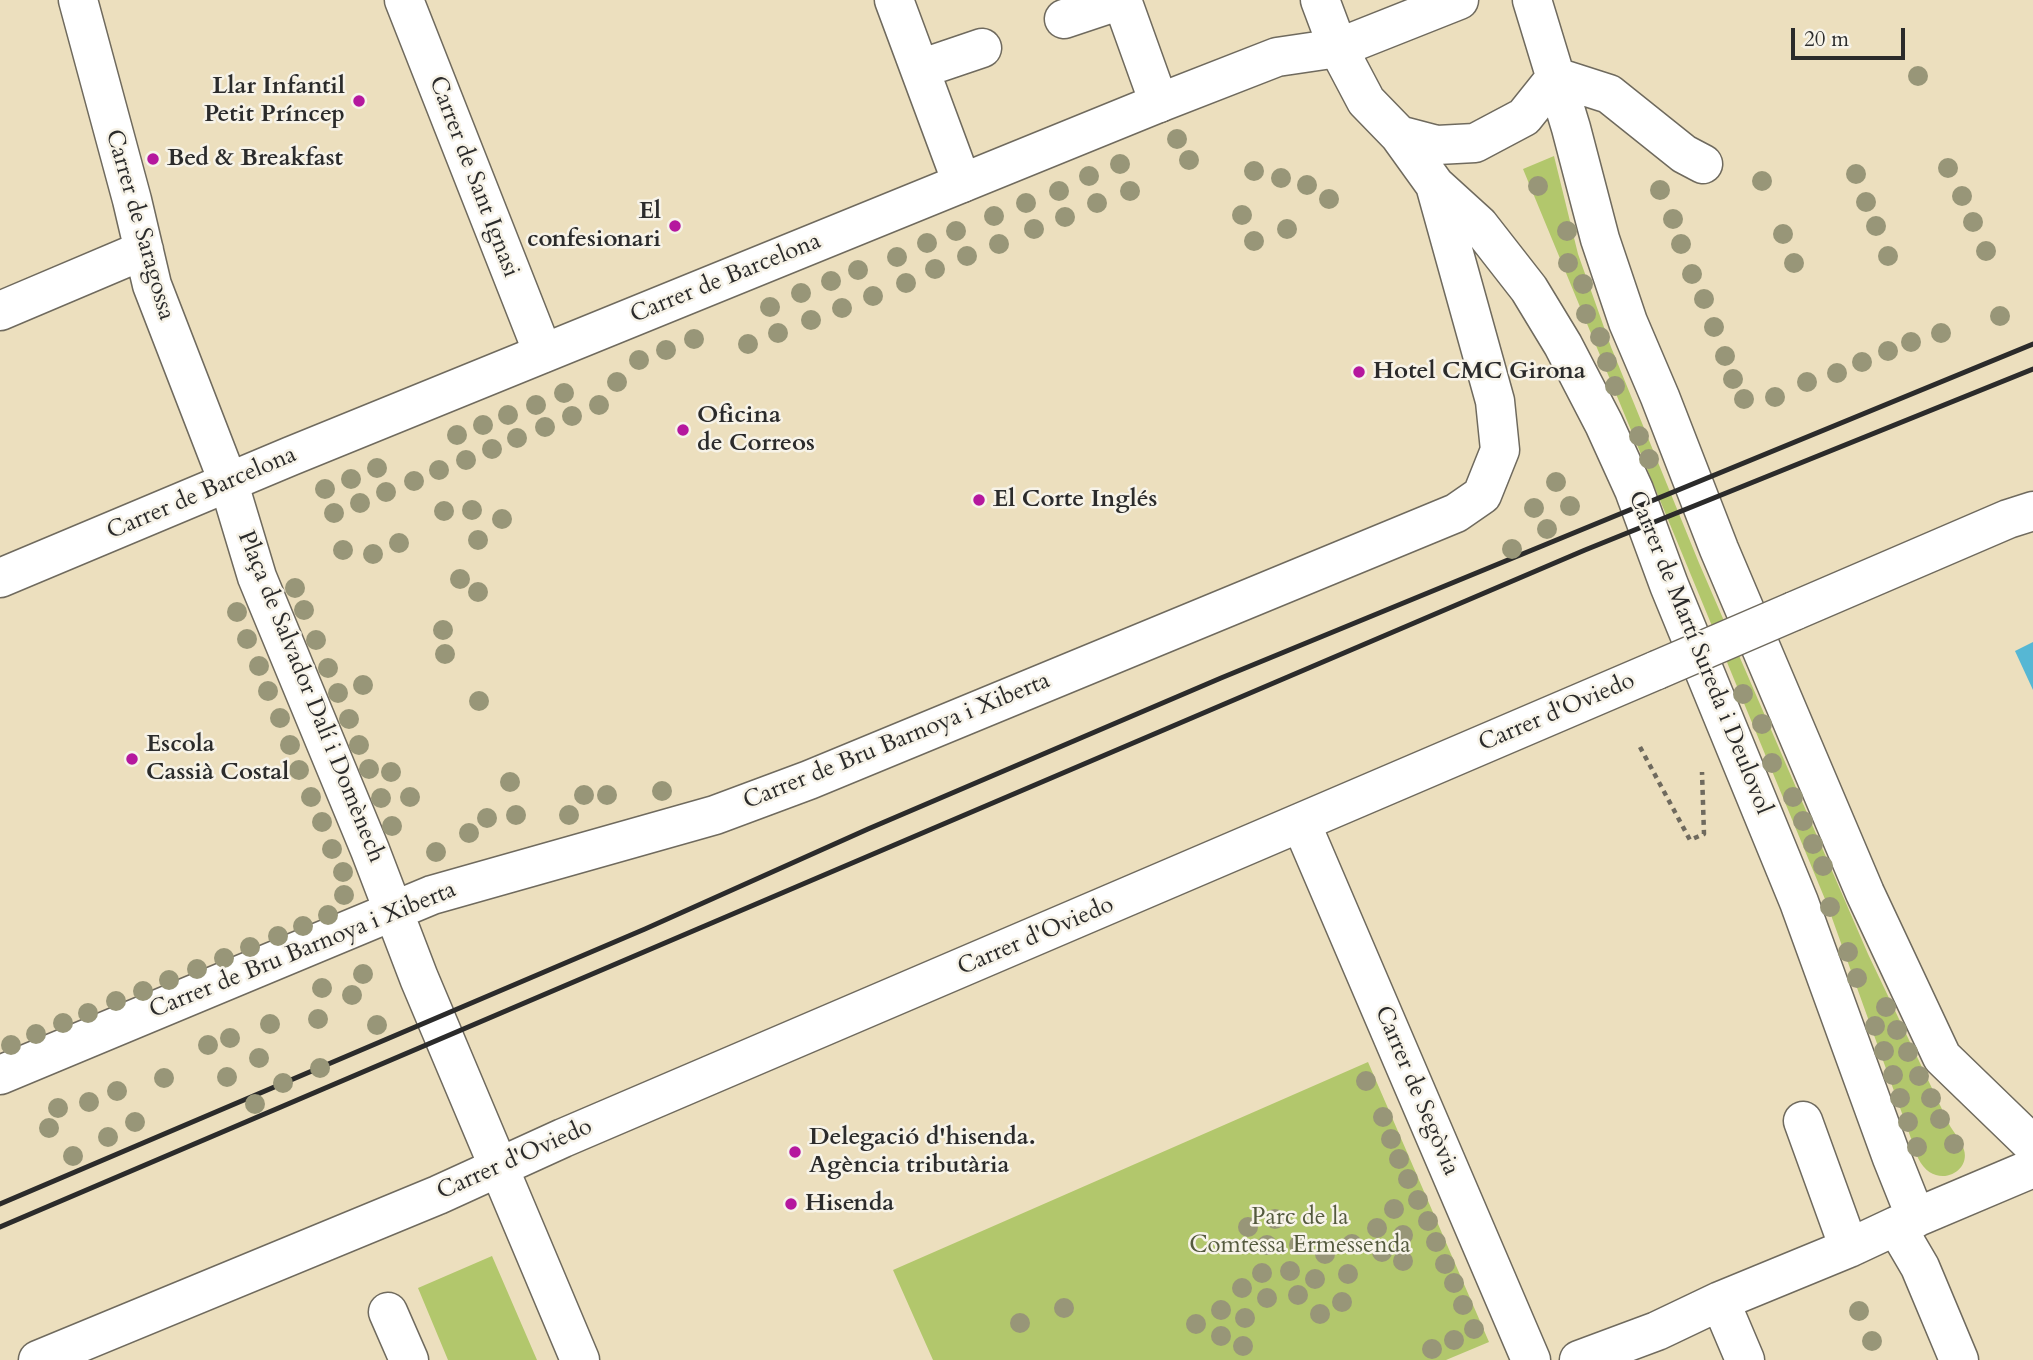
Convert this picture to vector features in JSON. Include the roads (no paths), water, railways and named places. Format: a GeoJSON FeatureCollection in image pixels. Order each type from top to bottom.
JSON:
{"type":"FeatureCollection","features":[{"type":"Feature","properties":{"kind":"street","name":"Carrer de Saragossa"},"geometry":{"type":"LineString","coordinates":[[78,0],[152,285],[229,484]]}},
{"type":"Feature","properties":{"kind":"street","name":"Carrer de Sant Ignasi"},"geometry":{"type":"LineString","coordinates":[[404,0],[543,353]]}},
{"type":"Feature","properties":{"kind":"street"},"geometry":{"type":"LineString","coordinates":[[894,0],[962,183]]}},
{"type":"Feature","properties":{"kind":"street"},"geometry":{"type":"LineString","coordinates":[[1064,19],[1121,0],[1159,103]]}},
{"type":"Feature","properties":{"kind":"street","name":"Carrer de Martí Sureda i Deulovol"},"geometry":{"type":"LineString","coordinates":[[1320,0],[1338,48],[1366,101],[1399,135],[1435,185],[1479,225],[1528,289],[1563,345],[1604,424],[1634,490],[1669,585],[1799,902],[1887,1146],[1920,1267],[1959,1360]]}},
{"type":"Feature","properties":{"kind":"street","name":"Carrer de Barcelona"},"geometry":{"type":"LineString","coordinates":[[0,578],[291,456],[1159,103],[1277,57],[1338,48],[1458,0]]}},
{"type":"Feature","properties":{"kind":"street"},"geometry":{"type":"LineString","coordinates":[[1532,0],[1600,239],[1628,322],[1719,549],[1865,893],[1942,1057],[2033,1145]]}},
{"type":"Feature","properties":{"kind":"street"},"geometry":{"type":"LineString","coordinates":[[920,69],[982,48]]}},
{"type":"Feature","properties":{"kind":"street"},"geometry":{"type":"LineString","coordinates":[[1399,135],[1437,145],[1475,143],[1524,117],[1556,77]]}},
{"type":"Feature","properties":{"kind":"street"},"geometry":{"type":"LineString","coordinates":[[1556,77],[1609,94],[1685,154],[1703,164]]}},
{"type":"Feature","properties":{"kind":"street","name":"Carrer de Bru Barnoya i Xiberta"},"geometry":{"type":"LineString","coordinates":[[0,1075],[432,895],[715,816],[785,789],[1456,513],[1482,495],[1500,450],[1495,401],[1435,185]]}},
{"type":"Feature","properties":{"kind":"street"},"geometry":{"type":"LineString","coordinates":[[0,311],[144,250]]}},
{"type":"Feature","properties":{"kind":"street","name":"Plaça de Salvador Dalí i Domènech"},"geometry":{"type":"LineString","coordinates":[[229,484],[257,577],[394,909],[419,978],[580,1360]]}},
{"type":"Feature","properties":{"kind":"street","name":"Carrer d'Oviedo"},"geometry":{"type":"LineString","coordinates":[[38,1360],[438,1195],[2033,510]]}},
{"type":"Feature","properties":{"kind":"street","name":"Carrer de Segòvia"},"geometry":{"type":"LineString","coordinates":[[1301,823],[1531,1360]]}},
{"type":"Feature","properties":{"kind":"street"},"geometry":{"type":"LineString","coordinates":[[1803,1121],[1850,1248]]}},
{"type":"Feature","properties":{"kind":"street"},"geometry":{"type":"LineString","coordinates":[[1596,1357],[1720,1301],[2033,1168]]}},
{"type":"Feature","properties":{"kind":"street"},"geometry":{"type":"LineString","coordinates":[[1720,1301],[1745,1360]]}},
{"type":"Feature","properties":{"kind":"street"},"geometry":{"type":"LineString","coordinates":[[388,1312],[409,1360]]}},
{"type":"Feature","properties":{"kind":"water"},"geometry":{"type":"Polygon","coordinates":[[[2033,642],[2033,690],[2015,651],[2033,642]]]}},
{"type":"Feature","properties":{"kind":"railway"},"geometry":{"type":"LineString","coordinates":[[0,1204],[645,929],[868,829],[1221,678],[2033,344]]}},
{"type":"Feature","properties":{"kind":"railway"},"geometry":{"type":"LineString","coordinates":[[0,1227],[1585,550],[2033,369]]}},
{"type":"Feature","properties":{"kind":"place","name":"Llar Infantil Petit Príncep"},"geometry":{"type":"Point","coordinates":[359,101]}},
{"type":"Feature","properties":{"kind":"place","name":"Bed & Breakfast"},"geometry":{"type":"Point","coordinates":[153,159]}},
{"type":"Feature","properties":{"kind":"place","name":"El confesionari"},"geometry":{"type":"Point","coordinates":[675,226]}},
{"type":"Feature","properties":{"kind":"place","name":"Hotel CMC Girona"},"geometry":{"type":"Point","coordinates":[1359,372]}},
{"type":"Feature","properties":{"kind":"place","name":"Oficina de Correos"},"geometry":{"type":"Point","coordinates":[683,430]}},
{"type":"Feature","properties":{"kind":"place","name":"El Corte Inglés"},"geometry":{"type":"Point","coordinates":[979,500]}},
{"type":"Feature","properties":{"kind":"place","name":"Escola Cassià Costal"},"geometry":{"type":"Point","coordinates":[132,759]}},
{"type":"Feature","properties":{"kind":"place","name":"Delegació d'hisenda. Agència tributària"},"geometry":{"type":"Point","coordinates":[795,1152]}},
{"type":"Feature","properties":{"kind":"place","name":"Hisenda"},"geometry":{"type":"Point","coordinates":[791,1204]}},
{"type":"Feature","properties":{"kind":"park label","name":"Parc de la Comtessa Ermessenda"},"geometry":{"type":"Point","coordinates":[1300,1232]}}]}
